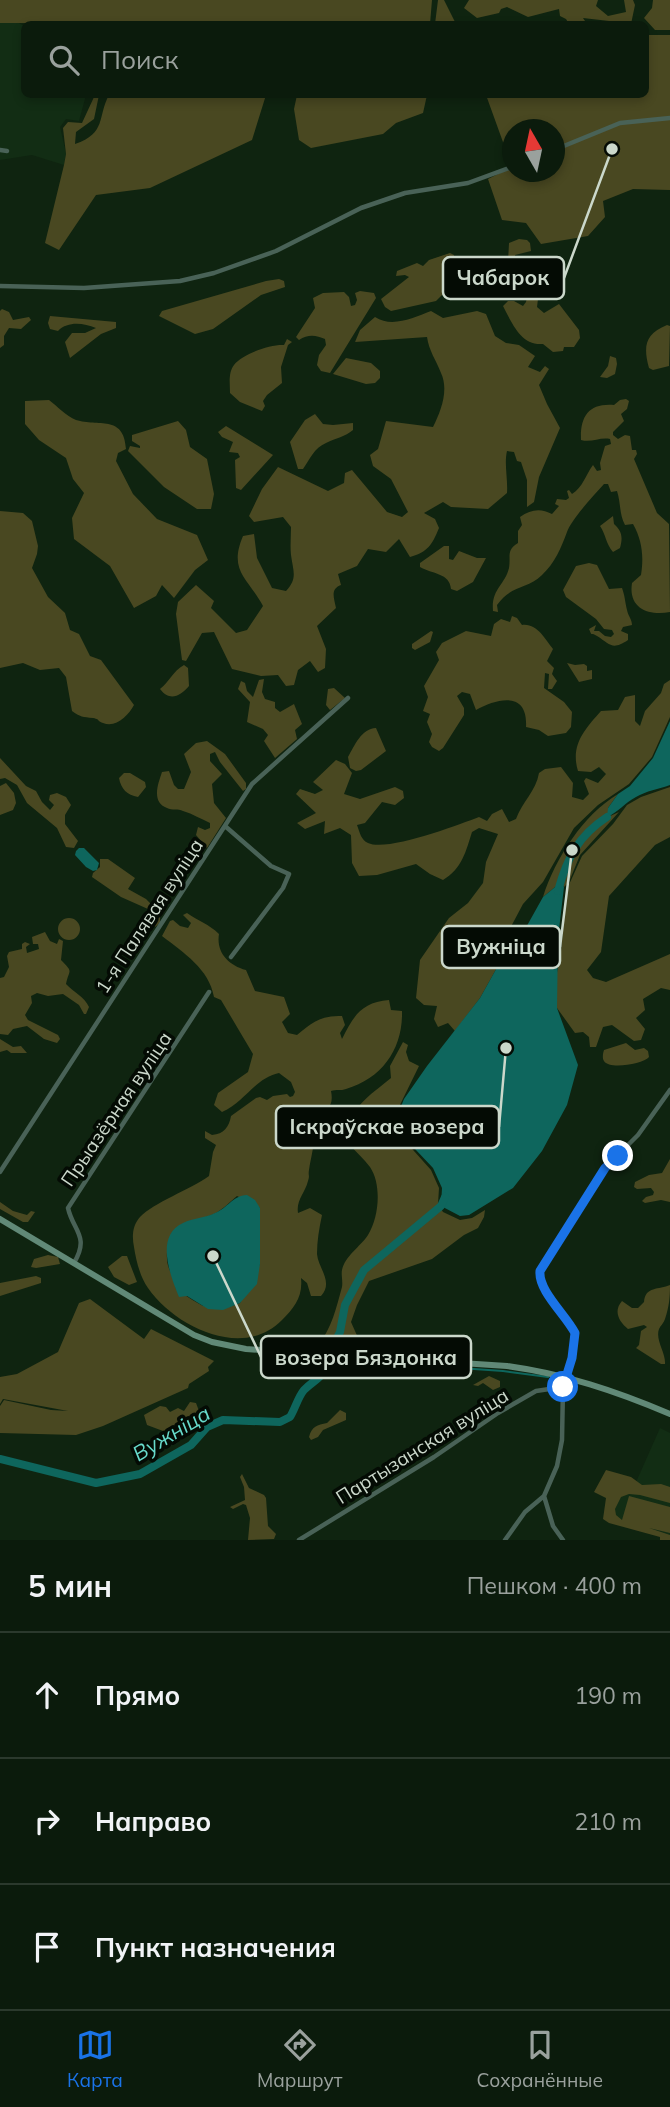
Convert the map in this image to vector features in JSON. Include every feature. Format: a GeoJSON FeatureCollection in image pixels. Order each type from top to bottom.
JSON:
{"type":"FeatureCollection","features":[{"type":"Feature","properties":{"kind":"main road"},"geometry":{"type":"LineString","coordinates":[[0,1219],[194,1335],[226,1345],[246,1349],[508,1366],[566,1376],[621,1393],[670,1414]]}},
{"type":"Feature","properties":{"kind":"street"},"geometry":{"type":"LineString","coordinates":[[565,146],[620,122],[670,118]]}},
{"type":"Feature","properties":{"kind":"street"},"geometry":{"type":"LineString","coordinates":[[0,150],[7,151]]}},
{"type":"Feature","properties":{"kind":"street"},"geometry":{"type":"LineString","coordinates":[[0,286],[84,288],[180,281],[214,273],[276,251],[361,208],[405,194],[468,183],[502,171]]}},
{"type":"Feature","properties":{"kind":"street","name":"1-я Палявая вуліца"},"geometry":{"type":"LineString","coordinates":[[0,1172],[251,784],[348,698]]}},
{"type":"Feature","properties":{"kind":"street"},"geometry":{"type":"LineString","coordinates":[[225,826],[271,866],[289,874],[283,888],[230,957]]}},
{"type":"Feature","properties":{"kind":"street","name":"Прыазёрная вуліца"},"geometry":{"type":"LineString","coordinates":[[74,1263],[80,1244],[80,1233],[68,1208],[209,992]]}},
{"type":"Feature","properties":{"kind":"street"},"geometry":{"type":"LineString","coordinates":[[505,1540],[525,1513],[544,1496],[557,1466],[562,1440],[563,1387],[572,1358],[575,1333],[544,1289],[539,1278],[540,1271],[605,1168],[638,1135],[670,1090]]}},
{"type":"Feature","properties":{"kind":"street","name":"Партызанская вуліца"},"geometry":{"type":"LineString","coordinates":[[299,1540],[536,1391],[563,1387]]}},
{"type":"Feature","properties":{"kind":"street"},"geometry":{"type":"LineString","coordinates":[[544,1496],[553,1526],[563,1540]]}},
{"type":"Feature","properties":{"kind":"shaded area"},"geometry":{"type":"Polygon","coordinates":[[[0,0],[432,0],[430,21],[0,23],[0,0]]]}},
{"type":"Feature","properties":{"kind":"shaded area"},"geometry":{"type":"Polygon","coordinates":[[[438,0],[444,0],[454,21],[435,21],[438,0]]]}},
{"type":"Feature","properties":{"kind":"shaded area"},"geometry":{"type":"Polygon","coordinates":[[[469,0],[598,0],[596,6],[608,16],[626,12],[624,0],[633,0],[635,5],[632,21],[583,18],[585,21],[567,21],[560,16],[559,9],[528,17],[507,7],[499,13],[477,18],[464,8],[469,0]]]}},
{"type":"Feature","properties":{"kind":"shaded area"},"geometry":{"type":"Polygon","coordinates":[[[653,0],[670,0],[670,30],[655,30],[644,18],[652,8],[653,0]]]}},
{"type":"Feature","properties":{"kind":"shaded area"},"geometry":{"type":"Polygon","coordinates":[[[0,23],[21,24],[21,98],[85,98],[79,121],[66,119],[60,127],[66,154],[64,165],[32,155],[0,160],[0,23]]]}},
{"type":"Feature","properties":{"kind":"shaded area"},"geometry":{"type":"Polygon","coordinates":[[[649,35],[670,35],[670,190],[633,189],[603,201],[605,217],[588,236],[541,244],[526,223],[502,220],[488,179],[502,172],[502,182],[565,182],[565,119],[502,119],[502,139],[487,98],[649,98],[649,35]]]}},
{"type":"Feature","properties":{"kind":"shaded area"},"geometry":{"type":"Polygon","coordinates":[[[94,98],[98,98],[94,119],[76,132],[75,144],[85,140],[97,129],[108,98],[265,98],[252,140],[150,188],[96,195],[59,250],[45,243],[66,154],[63,128],[68,122],[82,123],[94,98]]]}},
{"type":"Feature","properties":{"kind":"shaded area"},"geometry":{"type":"Polygon","coordinates":[[[296,98],[426,98],[423,113],[396,123],[383,134],[311,148],[299,140],[294,109],[296,98]]]}},
{"type":"Feature","properties":{"kind":"shaded area"},"geometry":{"type":"Polygon","coordinates":[[[519,239],[530,243],[531,251],[515,255],[516,260],[522,263],[533,262],[534,266],[524,271],[508,262],[509,243],[519,239]]]}},
{"type":"Feature","properties":{"kind":"shaded area"},"geometry":{"type":"Polygon","coordinates":[[[450,253],[454,255],[453,269],[443,275],[444,293],[436,301],[391,311],[385,307],[381,299],[409,277],[396,276],[397,271],[417,263],[423,266],[429,260],[450,253]]]}},
{"type":"Feature","properties":{"kind":"shaded area"},"geometry":{"type":"Polygon","coordinates":[[[538,278],[544,281],[549,292],[538,299],[537,307],[544,313],[559,304],[579,330],[580,338],[574,347],[564,347],[563,351],[553,352],[543,344],[529,341],[518,332],[506,313],[503,306],[508,301],[523,306],[527,297],[518,290],[538,278]]]}},
{"type":"Feature","properties":{"kind":"shaded area"},"geometry":{"type":"Polygon","coordinates":[[[279,279],[284,281],[285,287],[261,295],[213,329],[195,334],[159,316],[162,311],[279,279]]]}},
{"type":"Feature","properties":{"kind":"shaded area"},"geometry":{"type":"Polygon","coordinates":[[[344,292],[349,297],[351,306],[355,305],[357,300],[355,293],[374,293],[376,298],[330,373],[321,371],[317,365],[319,355],[326,345],[325,339],[312,336],[299,340],[296,337],[315,308],[313,298],[323,293],[344,292]]]}},
{"type":"Feature","properties":{"kind":"shaded area"},"geometry":{"type":"Polygon","coordinates":[[[2,309],[9,312],[13,320],[29,317],[31,320],[21,329],[9,328],[4,336],[4,345],[0,348],[0,311],[2,309]]]}},
{"type":"Feature","properties":{"kind":"shaded area"},"geometry":{"type":"Polygon","coordinates":[[[431,311],[443,318],[477,311],[486,314],[495,336],[506,343],[519,345],[535,356],[528,367],[540,372],[545,366],[549,369],[539,385],[560,428],[539,477],[534,502],[527,507],[527,480],[521,462],[517,461],[514,452],[507,451],[507,493],[488,509],[451,507],[443,502],[424,513],[435,519],[439,528],[429,547],[410,557],[399,539],[386,552],[368,549],[357,566],[338,574],[341,585],[334,591],[336,608],[317,626],[326,649],[325,668],[318,672],[310,661],[298,670],[294,685],[286,686],[278,675],[261,676],[232,669],[214,632],[202,633],[186,661],[182,660],[176,614],[178,602],[196,585],[214,601],[211,608],[236,633],[247,630],[263,606],[239,566],[239,548],[243,536],[254,534],[257,558],[272,588],[286,591],[292,582],[294,574],[291,527],[283,517],[254,522],[249,516],[262,489],[278,467],[328,491],[344,483],[345,473],[352,470],[387,512],[402,517],[408,512],[391,479],[373,466],[370,455],[378,449],[386,421],[433,427],[443,400],[443,380],[427,337],[355,342],[360,330],[375,317],[395,322],[431,311]]]}},
{"type":"Feature","properties":{"kind":"shaded area"},"geometry":{"type":"Polygon","coordinates":[[[50,316],[116,322],[116,328],[101,334],[70,358],[65,342],[72,333],[85,333],[96,328],[76,324],[58,331],[50,329],[50,316]]]}},
{"type":"Feature","properties":{"kind":"shaded area"},"geometry":{"type":"Polygon","coordinates":[[[670,326],[669,366],[653,370],[649,368],[646,347],[654,332],[670,326]]]}},
{"type":"Feature","properties":{"kind":"shaded area"},"geometry":{"type":"Polygon","coordinates":[[[287,339],[292,342],[288,345],[281,367],[282,383],[267,395],[262,411],[240,402],[230,393],[230,375],[234,365],[243,357],[257,351],[284,345],[287,339]]]}},
{"type":"Feature","properties":{"kind":"shaded area"},"geometry":{"type":"Polygon","coordinates":[[[610,356],[616,358],[615,374],[607,378],[600,377],[608,366],[610,356]]]}},
{"type":"Feature","properties":{"kind":"shaded area"},"geometry":{"type":"Polygon","coordinates":[[[346,358],[371,363],[380,371],[380,378],[375,383],[366,384],[333,374],[346,358]]]}},
{"type":"Feature","properties":{"kind":"shaded area"},"geometry":{"type":"Polygon","coordinates":[[[626,399],[629,401],[627,409],[621,414],[624,421],[613,435],[618,439],[625,435],[630,436],[632,450],[636,450],[637,454],[634,459],[657,513],[669,524],[670,612],[647,611],[633,599],[632,583],[641,575],[642,568],[640,542],[633,524],[625,525],[617,491],[611,492],[608,484],[604,484],[573,521],[547,570],[536,580],[508,594],[497,605],[498,612],[493,611],[494,597],[509,568],[510,551],[518,543],[518,531],[522,525],[520,517],[536,510],[552,514],[559,506],[555,504],[557,499],[569,498],[567,491],[572,494],[576,491],[593,465],[597,471],[601,470],[600,463],[605,446],[611,444],[610,439],[581,440],[584,418],[598,406],[614,405],[626,399]]]}},
{"type":"Feature","properties":{"kind":"shaded area"},"geometry":{"type":"Polygon","coordinates":[[[49,400],[76,420],[115,426],[124,438],[126,449],[118,453],[116,461],[133,494],[157,519],[197,535],[208,560],[195,570],[174,598],[162,585],[156,596],[134,608],[110,566],[74,539],[72,518],[84,493],[73,479],[66,458],[39,440],[25,424],[25,401],[49,400]]]}},
{"type":"Feature","properties":{"kind":"shaded area"},"geometry":{"type":"Polygon","coordinates":[[[315,414],[323,424],[353,423],[353,430],[322,445],[303,469],[298,469],[290,442],[305,420],[315,414]]]}},
{"type":"Feature","properties":{"kind":"shaded area"},"geometry":{"type":"Polygon","coordinates":[[[178,421],[186,430],[190,447],[207,459],[214,494],[211,509],[197,509],[164,487],[128,451],[130,446],[140,448],[132,441],[132,435],[178,421]]]}},
{"type":"Feature","properties":{"kind":"shaded area"},"geometry":{"type":"Polygon","coordinates":[[[226,426],[273,455],[241,490],[236,488],[235,460],[240,457],[238,453],[229,452],[233,442],[218,432],[226,426]]]}},
{"type":"Feature","properties":{"kind":"shaded area"},"geometry":{"type":"Polygon","coordinates":[[[0,511],[23,513],[32,521],[38,546],[32,568],[48,597],[65,613],[70,630],[79,634],[90,656],[101,660],[134,705],[125,717],[117,722],[103,723],[72,711],[66,677],[59,668],[40,670],[23,663],[0,668],[0,511]]]}},
{"type":"Feature","properties":{"kind":"shaded area"},"geometry":{"type":"Polygon","coordinates":[[[613,516],[614,524],[622,537],[620,548],[613,552],[600,526],[613,516]]]}},
{"type":"Feature","properties":{"kind":"shaded area"},"geometry":{"type":"Polygon","coordinates":[[[444,546],[449,546],[449,559],[453,560],[459,551],[477,558],[486,558],[473,582],[457,591],[451,589],[444,577],[420,567],[420,563],[444,546]]]}},
{"type":"Feature","properties":{"kind":"shaded area"},"geometry":{"type":"Polygon","coordinates":[[[589,563],[597,565],[609,589],[622,588],[632,625],[623,627],[621,631],[628,634],[628,640],[615,646],[591,634],[589,629],[596,625],[594,631],[611,637],[614,634],[612,630],[604,629],[596,619],[566,597],[563,590],[576,566],[589,563]]]}},
{"type":"Feature","properties":{"kind":"shaded area"},"geometry":{"type":"Polygon","coordinates":[[[512,616],[522,625],[536,629],[553,649],[547,661],[554,668],[552,674],[557,681],[552,689],[548,689],[549,674],[545,673],[544,688],[564,702],[572,712],[571,727],[566,733],[548,736],[539,730],[526,727],[522,707],[517,703],[502,701],[476,710],[470,694],[462,692],[457,696],[464,708],[464,715],[443,748],[439,751],[432,747],[429,742],[432,734],[427,722],[430,714],[423,711],[428,697],[424,686],[439,660],[436,652],[442,643],[466,631],[491,636],[494,624],[501,619],[510,622],[512,616]]]}},
{"type":"Feature","properties":{"kind":"shaded area"},"geometry":{"type":"Polygon","coordinates":[[[431,631],[430,642],[415,650],[412,648],[412,644],[431,631]]]}},
{"type":"Feature","properties":{"kind":"shaded area"},"geometry":{"type":"Polygon","coordinates":[[[567,663],[584,664],[587,671],[592,670],[592,679],[579,682],[567,663]]]}},
{"type":"Feature","properties":{"kind":"shaded area"},"geometry":{"type":"Polygon","coordinates":[[[184,665],[188,668],[189,686],[179,695],[167,695],[160,689],[184,665]]]}},
{"type":"Feature","properties":{"kind":"shaded area"},"geometry":{"type":"Polygon","coordinates":[[[264,679],[262,692],[265,699],[275,702],[275,708],[280,712],[294,704],[302,724],[295,730],[297,739],[275,758],[264,741],[268,735],[263,729],[247,722],[250,702],[238,689],[241,681],[245,683],[247,691],[253,697],[259,680],[264,679]]]}},
{"type":"Feature","properties":{"kind":"shaded area"},"geometry":{"type":"Polygon","coordinates":[[[670,680],[670,717],[652,757],[629,784],[598,805],[574,828],[543,882],[523,904],[505,938],[499,964],[480,998],[455,1031],[448,1023],[438,1027],[434,1019],[437,1006],[424,1005],[416,998],[420,960],[449,918],[468,903],[483,883],[486,862],[498,834],[479,828],[472,832],[459,865],[443,880],[416,864],[377,875],[359,876],[352,863],[351,835],[340,828],[324,834],[325,821],[305,829],[297,823],[316,813],[296,794],[300,789],[315,794],[323,790],[313,782],[336,760],[345,764],[352,773],[344,794],[360,799],[395,787],[403,791],[404,798],[395,805],[382,802],[365,823],[357,825],[364,840],[377,845],[406,841],[479,817],[487,821],[492,814],[502,809],[509,822],[516,819],[539,773],[545,769],[561,767],[573,783],[572,797],[583,800],[589,794],[584,781],[586,778],[598,783],[606,774],[599,767],[591,772],[578,771],[576,753],[585,731],[601,711],[618,710],[625,697],[635,695],[635,721],[640,726],[645,711],[661,693],[664,684],[670,680]]]}},
{"type":"Feature","properties":{"kind":"shaded area"},"geometry":{"type":"Polygon","coordinates":[[[334,688],[345,698],[330,710],[326,705],[328,689],[334,688]]]}},
{"type":"Feature","properties":{"kind":"shaded area"},"geometry":{"type":"Polygon","coordinates":[[[376,728],[386,751],[361,770],[350,768],[348,757],[356,743],[366,731],[376,728]]]}},
{"type":"Feature","properties":{"kind":"shaded area"},"geometry":{"type":"Polygon","coordinates":[[[207,741],[225,754],[246,783],[246,789],[243,791],[215,752],[210,754],[210,761],[222,774],[212,784],[214,803],[226,818],[207,848],[196,835],[198,827],[205,830],[210,828],[210,823],[162,805],[157,792],[162,772],[169,771],[174,785],[178,789],[184,789],[191,772],[184,754],[196,743],[207,741]]]}},
{"type":"Feature","properties":{"kind":"shaded area"},"geometry":{"type":"Polygon","coordinates":[[[0,758],[26,786],[36,791],[50,810],[54,805],[49,800],[50,795],[57,793],[66,797],[71,805],[65,815],[65,824],[78,841],[74,848],[66,847],[57,828],[27,803],[17,785],[5,778],[0,779],[0,758]]]}},
{"type":"Feature","properties":{"kind":"shaded area"},"geometry":{"type":"Polygon","coordinates":[[[124,773],[130,773],[145,782],[146,787],[138,797],[128,793],[121,785],[119,778],[124,773]]]}},
{"type":"Feature","properties":{"kind":"shaded area"},"geometry":{"type":"Polygon","coordinates":[[[6,783],[14,793],[16,803],[13,810],[0,815],[0,786],[6,783]]]}},
{"type":"Feature","properties":{"kind":"shaded area"},"geometry":{"type":"Polygon","coordinates":[[[670,787],[670,837],[655,845],[609,896],[601,952],[587,970],[593,978],[606,982],[670,954],[670,990],[661,988],[643,999],[645,1010],[636,1018],[645,1029],[641,1040],[634,1041],[612,1025],[603,1027],[596,1047],[590,1047],[589,1037],[583,1032],[575,1033],[557,1008],[556,978],[567,889],[582,856],[627,805],[670,787]]]}},
{"type":"Feature","properties":{"kind":"shaded area"},"geometry":{"type":"Polygon","coordinates":[[[618,794],[608,808],[608,817],[619,812],[580,855],[569,882],[564,887],[560,883],[543,897],[555,868],[572,839],[593,814],[618,794]]]}},
{"type":"Feature","properties":{"kind":"shaded area"},"geometry":{"type":"Polygon","coordinates":[[[100,859],[108,859],[135,878],[128,889],[146,899],[160,913],[160,923],[155,927],[148,909],[121,897],[92,877],[100,867],[100,859]]]}},
{"type":"Feature","properties":{"kind":"shaded area"},"geometry":{"type":"Polygon","coordinates":[[[187,913],[219,934],[221,952],[234,965],[246,970],[255,991],[284,997],[290,1014],[282,1022],[288,1033],[297,1035],[317,1021],[342,1016],[345,1025],[340,1033],[342,1039],[354,1018],[371,1004],[389,1000],[391,1010],[402,1011],[399,1037],[388,1060],[359,1084],[344,1090],[331,1091],[332,1100],[329,1107],[314,1113],[311,1119],[314,1133],[309,1179],[299,1200],[298,1213],[310,1208],[322,1215],[317,1254],[326,1280],[325,1291],[321,1296],[311,1296],[307,1283],[301,1278],[299,1296],[286,1316],[266,1332],[248,1337],[230,1338],[210,1334],[175,1315],[145,1284],[133,1243],[134,1228],[140,1217],[209,1176],[216,1145],[205,1138],[205,1131],[212,1135],[223,1131],[231,1116],[256,1098],[267,1100],[273,1096],[287,1094],[290,1097],[295,1092],[291,1082],[279,1073],[263,1080],[222,1112],[214,1105],[218,1093],[248,1072],[253,1054],[221,1000],[214,997],[201,970],[187,955],[162,936],[173,920],[188,928],[191,923],[183,915],[187,913]],[[237,1196],[216,1213],[188,1222],[175,1230],[168,1246],[167,1259],[176,1289],[206,1307],[221,1308],[240,1303],[260,1264],[260,1208],[237,1196]]]}},
{"type":"Feature","properties":{"kind":"shaded area"},"geometry":{"type":"Polygon","coordinates":[[[69,918],[77,921],[80,929],[77,937],[69,940],[61,937],[58,929],[61,921],[69,918]]]}},
{"type":"Feature","properties":{"kind":"shaded area"},"geometry":{"type":"Polygon","coordinates":[[[45,932],[50,941],[57,944],[59,939],[63,941],[61,960],[70,971],[66,984],[89,1007],[84,1014],[79,1005],[63,994],[48,996],[37,993],[31,996],[32,1003],[25,1015],[28,1020],[58,1035],[60,1039],[57,1043],[44,1039],[27,1026],[13,1029],[8,1035],[0,1034],[0,978],[4,977],[9,967],[7,956],[9,952],[22,949],[25,942],[30,944],[26,947],[27,953],[39,949],[38,944],[33,944],[32,937],[45,932]]]}},
{"type":"Feature","properties":{"kind":"shaded area"},"geometry":{"type":"Polygon","coordinates":[[[0,1039],[13,1047],[21,1046],[27,1053],[11,1053],[7,1050],[0,1052],[0,1039]]]}},
{"type":"Feature","properties":{"kind":"shaded area"},"geometry":{"type":"Polygon","coordinates":[[[403,1042],[408,1045],[406,1052],[409,1061],[419,1066],[396,1113],[397,1132],[431,1170],[439,1188],[438,1204],[443,1212],[460,1220],[472,1218],[485,1210],[484,1217],[478,1228],[432,1259],[369,1281],[351,1322],[363,1349],[318,1346],[327,1332],[335,1310],[342,1287],[344,1265],[368,1235],[377,1210],[378,1192],[374,1174],[348,1143],[350,1122],[360,1105],[391,1078],[390,1066],[403,1042]]]}},
{"type":"Feature","properties":{"kind":"shaded area"},"geometry":{"type":"Polygon","coordinates":[[[626,1043],[635,1050],[644,1048],[649,1057],[626,1065],[612,1065],[604,1061],[604,1050],[626,1043]]]}},
{"type":"Feature","properties":{"kind":"shaded area"},"geometry":{"type":"Polygon","coordinates":[[[670,1159],[670,1202],[661,1200],[645,1203],[642,1201],[654,1192],[651,1188],[637,1189],[634,1187],[635,1182],[649,1175],[662,1173],[670,1159]]]}},
{"type":"Feature","properties":{"kind":"shaded area"},"geometry":{"type":"Polygon","coordinates":[[[0,1202],[13,1211],[27,1215],[31,1211],[35,1212],[28,1222],[23,1222],[0,1209],[0,1202]]]}},
{"type":"Feature","properties":{"kind":"shaded area"},"geometry":{"type":"Polygon","coordinates":[[[48,1255],[58,1257],[60,1264],[31,1267],[34,1259],[48,1255]]]}},
{"type":"Feature","properties":{"kind":"shaded area"},"geometry":{"type":"Polygon","coordinates":[[[122,1256],[127,1256],[137,1282],[129,1285],[114,1277],[108,1267],[122,1256]]]}},
{"type":"Feature","properties":{"kind":"shaded area"},"geometry":{"type":"Polygon","coordinates":[[[36,1276],[41,1278],[41,1283],[0,1296],[0,1283],[36,1276]]]}},
{"type":"Feature","properties":{"kind":"shaded area"},"geometry":{"type":"Polygon","coordinates":[[[670,1285],[667,1310],[658,1333],[665,1360],[665,1364],[661,1364],[636,1348],[641,1331],[647,1327],[644,1325],[628,1329],[620,1320],[618,1309],[622,1301],[632,1308],[638,1308],[647,1293],[670,1285]]]}},
{"type":"Feature","properties":{"kind":"shaded area"},"geometry":{"type":"Polygon","coordinates":[[[90,1299],[144,1339],[151,1329],[214,1361],[208,1367],[209,1371],[189,1384],[188,1388],[103,1426],[76,1435],[0,1433],[0,1406],[4,1400],[68,1411],[3,1399],[0,1404],[0,1377],[17,1374],[58,1352],[79,1303],[90,1299]]]}},
{"type":"Feature","properties":{"kind":"shaded area"},"geometry":{"type":"Polygon","coordinates":[[[489,1376],[500,1381],[500,1387],[493,1390],[483,1383],[473,1385],[489,1376]]]}},
{"type":"Feature","properties":{"kind":"shaded area"},"geometry":{"type":"Polygon","coordinates":[[[190,1402],[196,1403],[199,1411],[208,1412],[201,1420],[163,1431],[147,1425],[144,1415],[160,1406],[166,1407],[170,1412],[178,1408],[184,1411],[190,1402]]]}},
{"type":"Feature","properties":{"kind":"shaded area"},"geometry":{"type":"Polygon","coordinates":[[[340,1410],[346,1413],[346,1420],[323,1430],[318,1437],[311,1440],[309,1437],[313,1428],[327,1423],[340,1410]]]}},
{"type":"Feature","properties":{"kind":"shaded area"},"geometry":{"type":"Polygon","coordinates":[[[660,1428],[670,1433],[670,1538],[606,1521],[618,1485],[633,1489],[660,1428]]]}},
{"type":"Feature","properties":{"kind":"shaded area"},"geometry":{"type":"Polygon","coordinates":[[[606,1470],[631,1477],[642,1485],[661,1484],[670,1487],[670,1503],[629,1494],[621,1497],[615,1509],[616,1515],[622,1520],[629,1496],[670,1507],[670,1533],[649,1528],[670,1535],[670,1540],[660,1540],[660,1537],[603,1519],[606,1498],[594,1492],[606,1470]]]}},
{"type":"Feature","properties":{"kind":"shaded area"},"geometry":{"type":"Polygon","coordinates":[[[242,1474],[249,1488],[266,1498],[268,1526],[276,1534],[274,1539],[248,1540],[250,1518],[246,1505],[233,1509],[230,1507],[245,1500],[240,1477],[242,1474]]]}},
{"type":"Feature","properties":{"kind":"water"},"geometry":{"type":"Polygon","coordinates":[[[670,721],[670,785],[632,799],[607,817],[608,808],[618,794],[630,786],[653,758],[670,721]]]}},
{"type":"Feature","properties":{"kind":"water"},"geometry":{"type":"Polygon","coordinates":[[[79,848],[84,848],[99,863],[97,870],[86,867],[75,855],[79,848]]]}},
{"type":"Feature","properties":{"kind":"water"},"geometry":{"type":"Polygon","coordinates":[[[560,883],[564,887],[558,938],[557,1008],[578,1065],[567,1105],[542,1151],[513,1188],[469,1215],[460,1216],[441,1206],[442,1188],[433,1168],[399,1132],[398,1114],[404,1099],[427,1066],[480,998],[509,946],[524,931],[543,897],[560,883]]]}},
{"type":"Feature","properties":{"kind":"water"},"geometry":{"type":"Polygon","coordinates":[[[247,1195],[255,1200],[260,1208],[260,1264],[257,1284],[240,1303],[223,1310],[208,1309],[187,1296],[179,1297],[167,1257],[169,1237],[174,1229],[187,1221],[215,1213],[247,1195]]]}},
{"type":"Feature","properties":{"kind":"waterway","name":"Вужніца"},"geometry":{"type":"LineString","coordinates":[[558,891],[565,868],[575,849],[588,832],[607,817]]}},
{"type":"Feature","properties":{"kind":"waterway","name":"Вужніца"},"geometry":{"type":"LineString","coordinates":[[332,1348],[340,1332],[345,1305],[364,1270],[441,1206],[445,1197]]}},
{"type":"Feature","properties":{"kind":"waterway","name":"Вужніца"},"geometry":{"type":"LineString","coordinates":[[0,1459],[96,1483],[140,1474],[191,1445],[207,1427],[223,1420],[280,1422],[290,1417],[304,1390],[323,1373],[329,1358]]}},
{"type":"Feature","properties":{"kind":"waterway"},"geometry":{"type":"LineString","coordinates":[[329,1359],[503,1371],[548,1377]]}},
{"type":"Feature","properties":{"kind":"place","name":"Чабарок"},"geometry":{"type":"Point","coordinates":[612,149]}},
{"type":"Feature","properties":{"kind":"place","name":"Вужніца"},"geometry":{"type":"Point","coordinates":[572,850]}},
{"type":"Feature","properties":{"kind":"place","name":"Іскраўскае возера"},"geometry":{"type":"Point","coordinates":[506,1048]}},
{"type":"Feature","properties":{"kind":"place","name":"возера Бяздонка"},"geometry":{"type":"Point","coordinates":[213,1256]}},
{"type":"Feature","properties":{"kind":"route"},"geometry":{"type":"LineString","coordinates":[[563,1387],[572,1358],[575,1333],[544,1289],[539,1278],[540,1271],[605,1168],[618,1156]]}}]}
